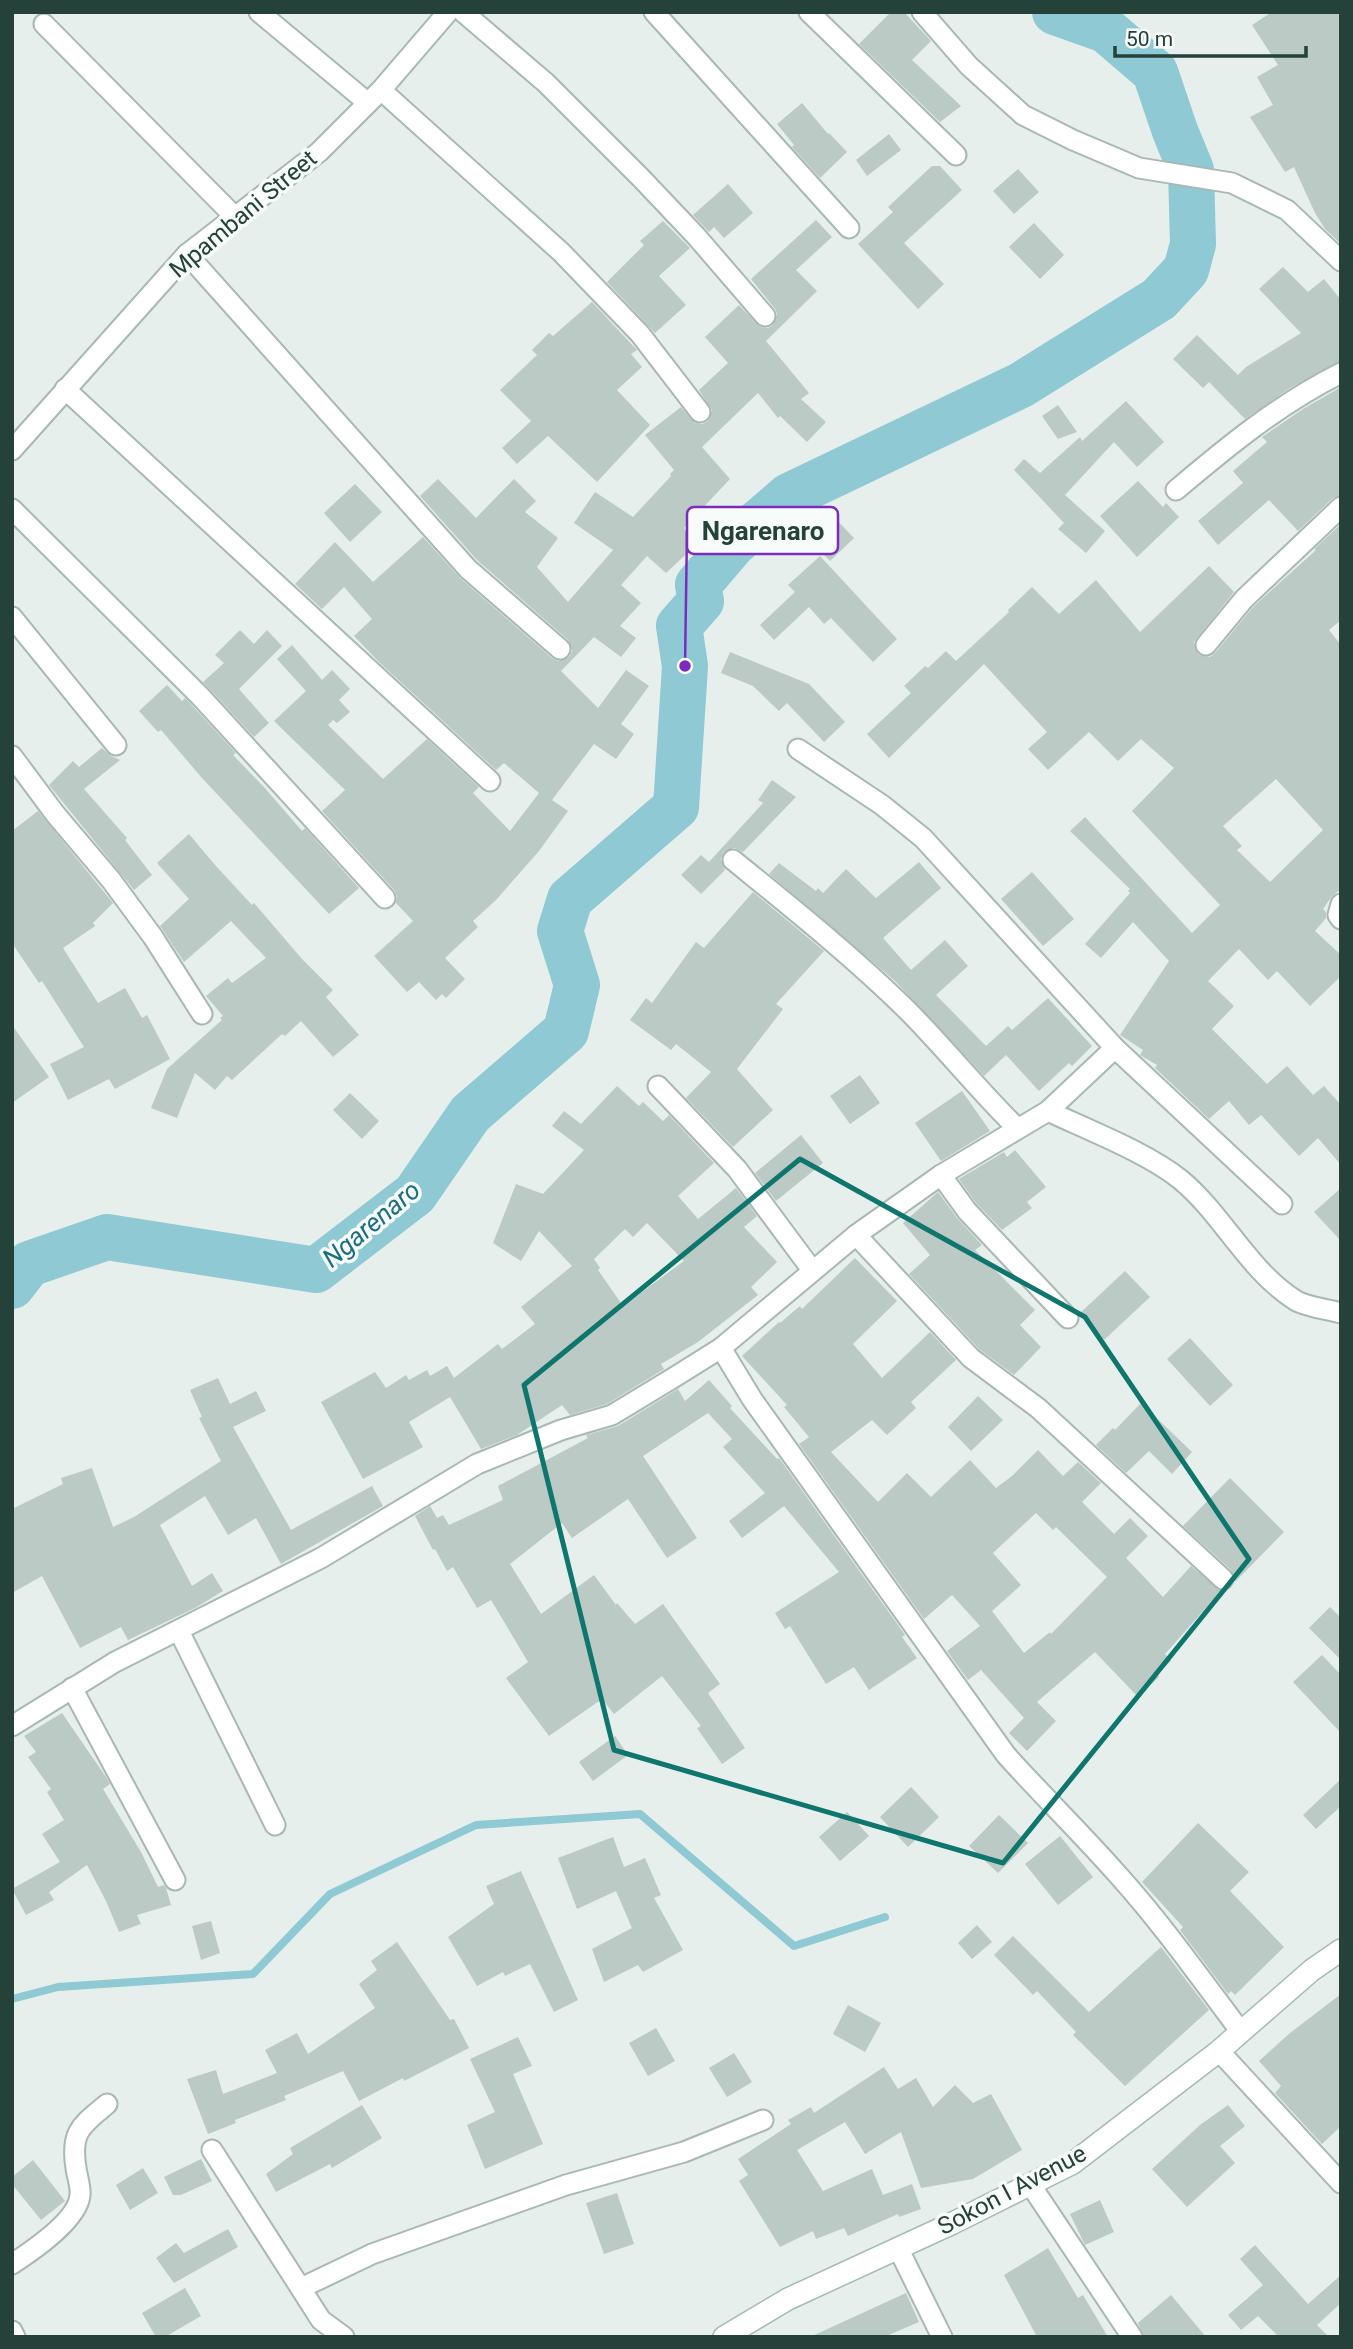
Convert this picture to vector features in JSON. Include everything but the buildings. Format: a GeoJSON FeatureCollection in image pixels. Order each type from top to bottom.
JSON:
{"type":"FeatureCollection","features":[{"type":"Feature","properties":{"kind":"street"},"geometry":{"type":"LineString","coordinates":[[259,12],[374,97],[561,252],[640,334],[700,412]]}},
{"type":"Feature","properties":{"kind":"street","name":"Mpambani Street"},"geometry":{"type":"LineString","coordinates":[[12,450],[187,254],[319,152],[374,97],[448,12]]}},
{"type":"Feature","properties":{"kind":"street"},"geometry":{"type":"LineString","coordinates":[[463,12],[546,83],[632,168],[696,236],[765,316]]}},
{"type":"Feature","properties":{"kind":"street"},"geometry":{"type":"LineString","coordinates":[[654,12],[849,228]]}},
{"type":"Feature","properties":{"kind":"street"},"geometry":{"type":"LineString","coordinates":[[809,12],[956,155]]}},
{"type":"Feature","properties":{"kind":"street"},"geometry":{"type":"LineString","coordinates":[[922,12],[969,66],[1023,115],[1139,168],[1232,183],[1287,210],[1341,261]]}},
{"type":"Feature","properties":{"kind":"street"},"geometry":{"type":"LineString","coordinates":[[44,24],[235,217]]}},
{"type":"Feature","properties":{"kind":"street"},"geometry":{"type":"LineString","coordinates":[[187,254],[468,569],[560,649]]}},
{"type":"Feature","properties":{"kind":"street"},"geometry":{"type":"LineString","coordinates":[[1176,490],[1273,412],[1341,373]]}},
{"type":"Feature","properties":{"kind":"street"},"geometry":{"type":"LineString","coordinates":[[65,389],[490,781]]}},
{"type":"Feature","properties":{"kind":"street"},"geometry":{"type":"LineString","coordinates":[[1206,645],[1244,599],[1341,507]]}},
{"type":"Feature","properties":{"kind":"street"},"geometry":{"type":"LineString","coordinates":[[12,509],[200,696],[385,898]]}},
{"type":"Feature","properties":{"kind":"street"},"geometry":{"type":"LineString","coordinates":[[12,617],[116,745]]}},
{"type":"Feature","properties":{"kind":"street"},"geometry":{"type":"LineString","coordinates":[[798,748],[882,805],[923,838],[1115,1048],[1282,1204]]}},
{"type":"Feature","properties":{"kind":"street"},"geometry":{"type":"LineString","coordinates":[[12,756],[146,927],[202,1014]]}},
{"type":"Feature","properties":{"kind":"street"},"geometry":{"type":"LineString","coordinates":[[733,860],[846,952],[909,1013],[981,1093],[1017,1128]]}},
{"type":"Feature","properties":{"kind":"street"},"geometry":{"type":"LineString","coordinates":[[1341,904],[1338,915],[1341,919]]}},
{"type":"Feature","properties":{"kind":"street"},"geometry":{"type":"LineString","coordinates":[[12,1726],[115,1662],[321,1558],[477,1464],[561,1430],[612,1415],[721,1348],[812,1269],[856,1235],[941,1175],[1048,1111],[1115,1048]]}},
{"type":"Feature","properties":{"kind":"street"},"geometry":{"type":"LineString","coordinates":[[658,1086],[737,1169],[812,1269]]}},
{"type":"Feature","properties":{"kind":"street"},"geometry":{"type":"LineString","coordinates":[[1048,1111],[1159,1164],[1181,1180],[1216,1216],[1258,1268],[1296,1301],[1341,1312]]}},
{"type":"Feature","properties":{"kind":"street"},"geometry":{"type":"LineString","coordinates":[[941,1175],[967,1211],[1068,1318]]}},
{"type":"Feature","properties":{"kind":"street"},"geometry":{"type":"LineString","coordinates":[[856,1235],[971,1357],[1038,1408],[1223,1579]]}},
{"type":"Feature","properties":{"kind":"street"},"geometry":{"type":"LineString","coordinates":[[721,1348],[752,1399],[1006,1755],[1118,1875],[1163,1928],[1241,2032]]}},
{"type":"Feature","properties":{"kind":"street"},"geometry":{"type":"LineString","coordinates":[[178,1630],[275,1825]]}},
{"type":"Feature","properties":{"kind":"street"},"geometry":{"type":"LineString","coordinates":[[72,1688],[175,1880]]}},
{"type":"Feature","properties":{"kind":"street","name":"Sokon I Avenue"},"geometry":{"type":"LineString","coordinates":[[724,2337],[788,2299],[953,2223],[1073,2163],[1219,2050],[1312,1970],[1341,1950]]}},
{"type":"Feature","properties":{"kind":"street"},"geometry":{"type":"LineString","coordinates":[[1219,2050],[1341,2183]]}},
{"type":"Feature","properties":{"kind":"street"},"geometry":{"type":"LineString","coordinates":[[12,2264],[56,2230],[76,2207],[80,2195],[74,2158],[75,2139],[81,2125],[107,2104]]}},
{"type":"Feature","properties":{"kind":"street"},"geometry":{"type":"LineString","coordinates":[[301,2288],[372,2254],[566,2185],[684,2152],[763,2120]]}},
{"type":"Feature","properties":{"kind":"street"},"geometry":{"type":"LineString","coordinates":[[212,2150],[321,2320],[344,2337]]}},
{"type":"Feature","properties":{"kind":"street"},"geometry":{"type":"LineString","coordinates":[[1030,2184],[1132,2337]]}},
{"type":"Feature","properties":{"kind":"street"},"geometry":{"type":"LineString","coordinates":[[898,2248],[942,2337]]}},
{"type":"Feature","properties":{"kind":"street"},"geometry":{"type":"LineString","coordinates":[[12,2331],[15,2337]]}},
{"type":"Feature","properties":{"kind":"highlighted area"},"geometry":{"type":"Polygon","coordinates":[[[800,1159],[1085,1317],[1249,1559],[1003,1863],[614,1750],[524,1385],[800,1159]]]}},
{"type":"Feature","properties":{"kind":"waterway","name":"Ngarenaro"},"geometry":{"type":"LineString","coordinates":[[12,1286],[29,1264],[107,1237],[316,1270],[415,1194],[470,1114],[566,1031],[577,985],[560,931],[570,899],[676,807],[685,666],[679,626],[701,601],[698,585],[732,545],[789,496],[1021,385],[1159,299],[1186,270],[1193,244],[1191,170],[1155,72],[1106,30],[1055,12]]}},
{"type":"Feature","properties":{"kind":"waterway"},"geometry":{"type":"LineString","coordinates":[[12,1999],[58,1987],[253,1974],[330,1894],[476,1825],[640,1814],[794,1946],[885,1917]]}},
{"type":"Feature","properties":{"kind":"place","name":"Ngarenaro"},"geometry":{"type":"Point","coordinates":[685,666]}}]}
